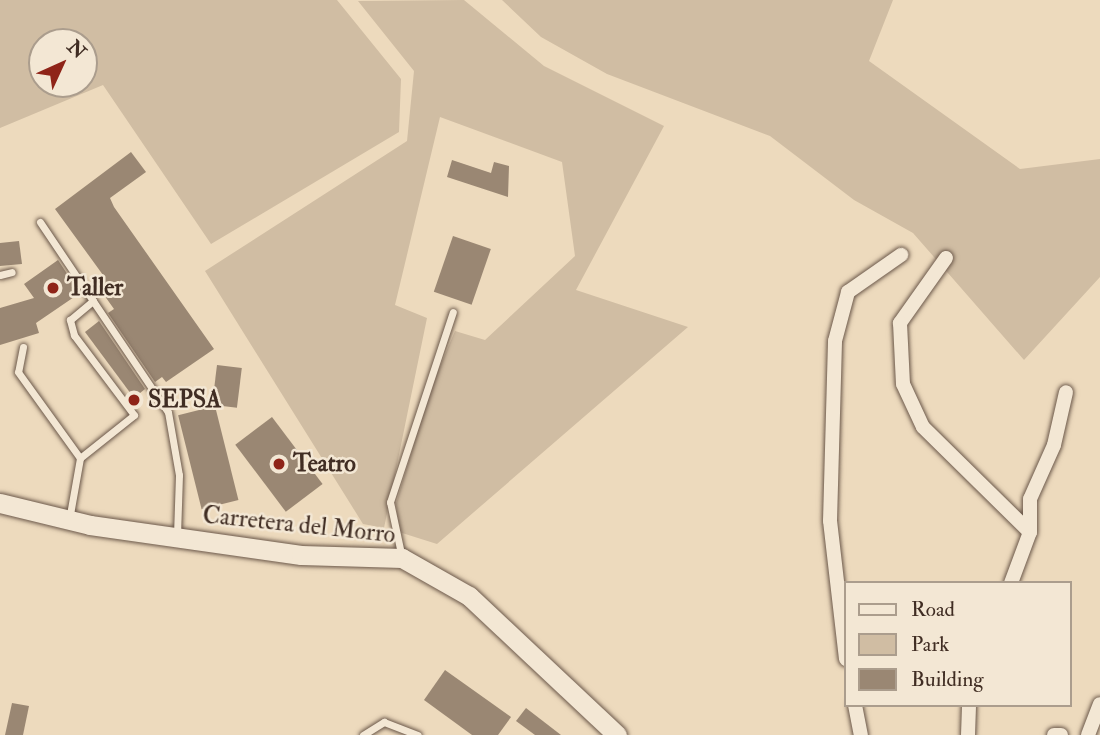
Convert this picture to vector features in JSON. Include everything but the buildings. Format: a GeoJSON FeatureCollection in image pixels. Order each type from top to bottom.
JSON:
{"type":"FeatureCollection","features":[{"type":"Feature","properties":{"kind":"main road","name":"Carretera del Morro"},"geometry":{"type":"LineString","coordinates":[[0,503],[69,520],[301,555],[402,558],[469,596],[617,735]]}},
{"type":"Feature","properties":{"kind":"street"},"geometry":{"type":"LineString","coordinates":[[844,642],[830,521],[835,341],[848,292],[901,255]]}},
{"type":"Feature","properties":{"kind":"street"},"geometry":{"type":"LineString","coordinates":[[946,258],[900,323],[903,384],[923,427],[1030,532]]}},
{"type":"Feature","properties":{"kind":"street"},"geometry":{"type":"LineString","coordinates":[[1012,581],[1030,532],[1030,499],[1054,445],[1066,391]]}},
{"type":"Feature","properties":{"kind":"street"},"geometry":{"type":"LineString","coordinates":[[1088,735],[1100,704]]}},
{"type":"Feature","properties":{"kind":"street"},"geometry":{"type":"LineString","coordinates":[[855,707],[861,735]]}},
{"type":"Feature","properties":{"kind":"street"},"geometry":{"type":"LineString","coordinates":[[968,735],[970,707]]}},
{"type":"Feature","properties":{"kind":"street"},"geometry":{"type":"LineString","coordinates":[[1054,735],[1061,735]]}},
{"type":"Feature","properties":{"kind":"lane"},"geometry":{"type":"LineString","coordinates":[[40,222],[168,412],[180,475],[177,537]]}},
{"type":"Feature","properties":{"kind":"lane"},"geometry":{"type":"LineString","coordinates":[[0,275],[12,272]]}},
{"type":"Feature","properties":{"kind":"lane"},"geometry":{"type":"LineString","coordinates":[[69,520],[80,458],[134,415],[74,335],[70,320],[93,301]]}},
{"type":"Feature","properties":{"kind":"lane"},"geometry":{"type":"LineString","coordinates":[[402,558],[390,502],[453,312]]}},
{"type":"Feature","properties":{"kind":"lane"},"geometry":{"type":"LineString","coordinates":[[23,347],[18,372],[80,458]]}},
{"type":"Feature","properties":{"kind":"lane"},"geometry":{"type":"LineString","coordinates":[[363,735],[384,722],[418,735]]}},
{"type":"Feature","properties":{"kind":"green space"},"geometry":{"type":"Polygon","coordinates":[[[0,0],[337,0],[401,79],[399,132],[211,244],[103,85],[98,87],[98,28],[28,28],[28,98],[72,98],[0,128],[0,0]]]}},
{"type":"Feature","properties":{"kind":"green space"},"geometry":{"type":"Polygon","coordinates":[[[464,0],[544,66],[664,126],[576,290],[688,327],[437,544],[399,532],[396,504],[430,390],[455,331],[485,340],[575,256],[562,162],[440,117],[395,305],[427,318],[384,528],[363,524],[205,271],[407,141],[414,71],[358,1],[464,0]]]}},
{"type":"Feature","properties":{"kind":"green space"},"geometry":{"type":"Polygon","coordinates":[[[502,0],[893,0],[869,61],[1020,169],[1100,159],[1100,277],[1024,360],[913,233],[854,200],[770,136],[607,74],[541,37],[502,0]]]}},
{"type":"Feature","properties":{"kind":"place","name":"Taller"},"geometry":{"type":"Point","coordinates":[53,288]}},
{"type":"Feature","properties":{"kind":"place","name":"SEPSA"},"geometry":{"type":"Point","coordinates":[134,400]}},
{"type":"Feature","properties":{"kind":"place","name":"Teatro"},"geometry":{"type":"Point","coordinates":[279,464]}}]}
